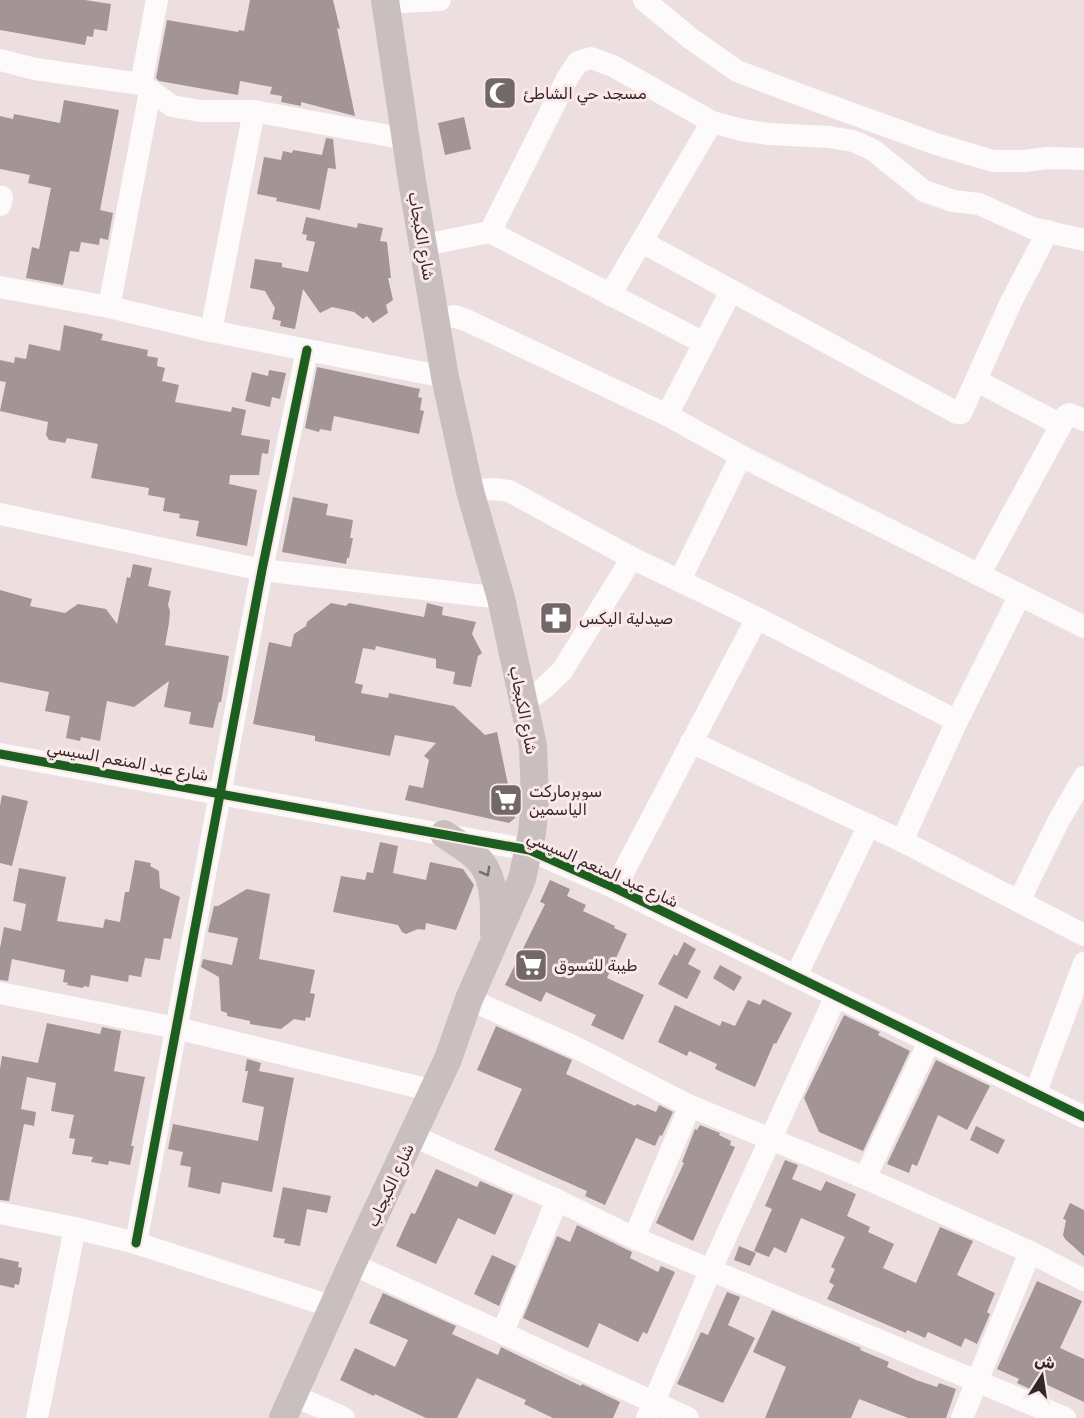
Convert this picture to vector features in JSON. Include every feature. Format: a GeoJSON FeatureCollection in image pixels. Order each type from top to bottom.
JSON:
{"type":"FeatureCollection","features":[{"type":"Feature","properties":{"kind":"main road","name":"شارع الكبجاب"},"geometry":{"type":"LineString","coordinates":[[288,1406],[434,1091],[469,999],[522,879],[536,801],[533,746],[501,598],[470,491],[445,376],[385,1]]}},
{"type":"Feature","properties":{"kind":"main road"},"geometry":{"type":"LineString","coordinates":[[444,834],[477,857],[490,876],[495,940]]}},
{"type":"Feature","properties":{"kind":"street"},"geometry":{"type":"LineString","coordinates":[[109,307],[146,88],[157,0]]}},
{"type":"Feature","properties":{"kind":"street"},"geometry":{"type":"LineString","coordinates":[[385,1],[440,0]]}},
{"type":"Feature","properties":{"kind":"street"},"geometry":{"type":"LineString","coordinates":[[644,0],[690,38],[737,70],[936,144],[993,161],[1084,159]]}},
{"type":"Feature","properties":{"kind":"street"},"geometry":{"type":"LineString","coordinates":[[490,232],[568,77],[578,62],[591,58],[613,66],[712,122],[769,134],[829,137],[853,141],[873,150],[924,191],[953,201],[979,204],[1032,228],[1084,240]]}},
{"type":"Feature","properties":{"kind":"street"},"geometry":{"type":"LineString","coordinates":[[0,60],[35,69],[146,88],[172,106],[200,111],[254,111],[406,139]]}},
{"type":"Feature","properties":{"kind":"street"},"geometry":{"type":"LineString","coordinates":[[211,331],[254,111]]}},
{"type":"Feature","properties":{"kind":"street"},"geometry":{"type":"LineString","coordinates":[[610,296],[712,122]]}},
{"type":"Feature","properties":{"kind":"street"},"geometry":{"type":"LineString","coordinates":[[642,243],[957,413],[961,413],[1011,302],[1048,231]]}},
{"type":"Feature","properties":{"kind":"street"},"geometry":{"type":"LineString","coordinates":[[424,245],[490,232],[704,343]]}},
{"type":"Feature","properties":{"kind":"street"},"geometry":{"type":"LineString","coordinates":[[0,287],[445,376]]}},
{"type":"Feature","properties":{"kind":"street"},"geometry":{"type":"LineString","coordinates":[[667,415],[731,291]]}},
{"type":"Feature","properties":{"kind":"street"},"geometry":{"type":"LineString","coordinates":[[436,322],[454,316],[460,317],[667,415],[741,456],[1084,627]]}},
{"type":"Feature","properties":{"kind":"street"},"geometry":{"type":"LineString","coordinates":[[136,1243],[262,570],[307,350]]}},
{"type":"Feature","properties":{"kind":"street"},"geometry":{"type":"LineString","coordinates":[[977,381],[1060,425]]}},
{"type":"Feature","properties":{"kind":"street"},"geometry":{"type":"LineString","coordinates":[[979,575],[1060,425],[1069,414],[1084,420]]}},
{"type":"Feature","properties":{"kind":"street"},"geometry":{"type":"LineString","coordinates":[[680,580],[741,456]]}},
{"type":"Feature","properties":{"kind":"street"},"geometry":{"type":"LineString","coordinates":[[470,491],[492,489],[508,491],[632,558],[757,618],[957,721]]}},
{"type":"Feature","properties":{"kind":"street"},"geometry":{"type":"LineString","coordinates":[[0,514],[262,570],[501,598]]}},
{"type":"Feature","properties":{"kind":"street"},"geometry":{"type":"LineString","coordinates":[[523,704],[562,671],[632,558]]}},
{"type":"Feature","properties":{"kind":"street"},"geometry":{"type":"LineString","coordinates":[[902,841],[957,721],[1020,595]]}},
{"type":"Feature","properties":{"kind":"street"},"geometry":{"type":"LineString","coordinates":[[615,888],[757,618]]}},
{"type":"Feature","properties":{"kind":"street"},"geometry":{"type":"LineString","coordinates":[[691,741],[902,841],[1084,935]]}},
{"type":"Feature","properties":{"kind":"street","name":"شارع عبد المنعم السيسي"},"geometry":{"type":"LineString","coordinates":[[0,754],[529,850],[615,888],[1084,1118]]}},
{"type":"Feature","properties":{"kind":"street"},"geometry":{"type":"LineString","coordinates":[[1019,901],[1059,820],[1083,782]]}},
{"type":"Feature","properties":{"kind":"street"},"geometry":{"type":"LineString","coordinates":[[796,976],[869,825]]}},
{"type":"Feature","properties":{"kind":"street"},"geometry":{"type":"LineString","coordinates":[[1035,1094],[1084,963]]}},
{"type":"Feature","properties":{"kind":"street"},"geometry":{"type":"LineString","coordinates":[[0,993],[176,1028],[434,1091]]}},
{"type":"Feature","properties":{"kind":"street"},"geometry":{"type":"LineString","coordinates":[[651,1411],[711,1269],[836,996]]}},
{"type":"Feature","properties":{"kind":"street"},"geometry":{"type":"LineString","coordinates":[[469,999],[577,1048],[690,1106],[865,1178],[1030,1252],[1084,1280]]}},
{"type":"Feature","properties":{"kind":"street"},"geometry":{"type":"LineString","coordinates":[[865,1178],[929,1041]]}},
{"type":"Feature","properties":{"kind":"street"},"geometry":{"type":"LineString","coordinates":[[634,1238],[690,1106]]}},
{"type":"Feature","properties":{"kind":"street"},"geometry":{"type":"LineString","coordinates":[[413,1136],[557,1200],[634,1238],[1065,1418]]}},
{"type":"Feature","properties":{"kind":"street"},"geometry":{"type":"LineString","coordinates":[[503,1332],[557,1200]]}},
{"type":"Feature","properties":{"kind":"street"},"geometry":{"type":"LineString","coordinates":[[0,1213],[136,1243],[333,1307]]}},
{"type":"Feature","properties":{"kind":"street"},"geometry":{"type":"LineString","coordinates":[[37,1418],[75,1228]]}},
{"type":"Feature","properties":{"kind":"street"},"geometry":{"type":"LineString","coordinates":[[962,1418],[1030,1252]]}},
{"type":"Feature","properties":{"kind":"street"},"geometry":{"type":"LineString","coordinates":[[352,1264],[503,1332],[651,1411],[688,1418]]}},
{"type":"Feature","properties":{"kind":"street"},"geometry":{"type":"LineString","coordinates":[[288,1406],[344,1418]]}},
{"type":"Feature","properties":{"kind":"building"},"geometry":{"type":"Polygon","coordinates":[[[0,0],[85,0],[111,4],[107,31],[94,29],[93,37],[87,36],[85,45],[0,30],[0,0]]]}},
{"type":"Feature","properties":{"kind":"building"},"geometry":{"type":"Polygon","coordinates":[[[250,0],[333,0],[355,116],[301,102],[301,106],[281,102],[282,96],[270,94],[272,87],[240,81],[238,95],[159,81],[156,78],[167,20],[238,32],[239,30],[244,31],[250,0]]]}},
{"type":"Feature","properties":{"kind":"building"},"geometry":{"type":"Polygon","coordinates":[[[64,100],[119,110],[100,210],[113,213],[108,240],[100,238],[99,245],[81,242],[79,252],[70,251],[63,285],[26,278],[32,247],[39,249],[51,188],[28,183],[30,175],[0,169],[0,116],[13,119],[14,114],[60,123],[64,100]]]}},
{"type":"Feature","properties":{"kind":"building"},"geometry":{"type":"Polygon","coordinates":[[[464,117],[471,149],[445,155],[438,123],[464,117]]]}},
{"type":"Feature","properties":{"kind":"building"},"geometry":{"type":"Polygon","coordinates":[[[326,138],[333,139],[336,169],[328,168],[320,210],[276,201],[277,198],[257,194],[264,157],[281,160],[283,151],[292,153],[293,150],[322,155],[326,138]]]}},
{"type":"Feature","properties":{"kind":"building"},"geometry":{"type":"Polygon","coordinates":[[[306,217],[357,228],[358,223],[383,228],[380,241],[387,242],[391,278],[388,278],[393,300],[386,305],[388,313],[373,323],[367,316],[363,319],[354,312],[332,307],[320,313],[303,289],[295,329],[280,326],[281,321],[272,319],[275,308],[265,291],[250,288],[255,259],[282,263],[282,267],[308,272],[315,242],[306,240],[307,235],[302,234],[306,217]]]}},
{"type":"Feature","properties":{"kind":"building"},"geometry":{"type":"Polygon","coordinates":[[[64,325],[103,334],[101,340],[148,350],[147,356],[158,358],[157,366],[165,368],[162,381],[179,385],[175,402],[231,412],[232,407],[246,410],[241,435],[270,440],[268,454],[262,453],[259,475],[230,475],[229,484],[257,490],[247,546],[196,536],[199,521],[179,518],[180,514],[163,511],[165,498],[148,495],[149,488],[91,478],[98,444],[67,438],[65,443],[49,440],[46,435],[48,422],[0,411],[6,382],[0,381],[0,360],[14,363],[15,357],[26,359],[29,344],[60,351],[64,325]]]}},
{"type":"Feature","properties":{"kind":"building"},"geometry":{"type":"Polygon","coordinates":[[[317,367],[420,389],[418,397],[422,398],[420,410],[424,411],[419,434],[334,416],[331,431],[320,429],[319,432],[305,428],[317,367]]]}},
{"type":"Feature","properties":{"kind":"building"},"geometry":{"type":"Polygon","coordinates":[[[269,370],[286,373],[280,399],[272,397],[270,407],[245,401],[252,372],[268,376],[269,370]]]}},
{"type":"Feature","properties":{"kind":"building"},"geometry":{"type":"Polygon","coordinates":[[[293,497],[328,504],[326,515],[353,520],[350,538],[353,538],[346,564],[282,552],[293,497]]]}},
{"type":"Feature","properties":{"kind":"building"},"geometry":{"type":"Polygon","coordinates":[[[133,564],[152,568],[148,586],[171,591],[165,645],[229,656],[221,702],[219,702],[213,728],[189,724],[191,712],[164,707],[169,681],[134,707],[107,701],[100,741],[81,737],[80,741],[66,738],[70,716],[45,711],[49,692],[0,682],[0,590],[32,599],[30,606],[65,613],[78,604],[106,609],[117,624],[127,577],[130,578],[133,564]]]}},
{"type":"Feature","properties":{"kind":"building"},"geometry":{"type":"Polygon","coordinates":[[[331,603],[346,606],[349,603],[424,617],[427,603],[443,607],[442,615],[476,622],[472,634],[482,653],[478,656],[471,687],[453,684],[455,672],[436,668],[436,659],[376,646],[375,650],[363,648],[355,683],[363,685],[361,693],[388,698],[389,693],[454,706],[485,735],[497,732],[515,818],[509,823],[405,800],[409,785],[423,788],[429,760],[424,756],[436,743],[395,735],[390,756],[315,741],[315,736],[253,724],[269,642],[291,647],[294,634],[331,603]]]}},
{"type":"Feature","properties":{"kind":"building"},"geometry":{"type":"Polygon","coordinates":[[[2,795],[28,801],[12,866],[0,863],[2,795]]]}},
{"type":"Feature","properties":{"kind":"building"},"geometry":{"type":"Polygon","coordinates":[[[380,842],[398,846],[393,873],[426,880],[430,862],[463,869],[474,885],[456,930],[426,923],[425,930],[418,929],[406,934],[398,925],[333,912],[341,876],[365,880],[367,872],[373,873],[380,842]]]}},
{"type":"Feature","properties":{"kind":"building"},"geometry":{"type":"Polygon","coordinates":[[[135,860],[151,863],[150,866],[159,871],[160,888],[180,897],[171,939],[164,938],[160,960],[145,958],[141,977],[129,975],[128,982],[91,975],[89,987],[84,986],[83,988],[63,982],[65,970],[12,959],[8,981],[0,980],[0,948],[4,927],[21,931],[26,904],[13,901],[19,868],[66,877],[57,921],[103,928],[105,919],[120,922],[125,892],[129,892],[135,860]]]}},
{"type":"Feature","properties":{"kind":"building"},"geometry":{"type":"Polygon","coordinates":[[[550,880],[570,889],[567,896],[586,905],[583,911],[627,934],[607,978],[644,995],[623,1040],[591,1025],[596,1015],[546,992],[541,1002],[505,985],[545,904],[540,902],[550,880]]]}},
{"type":"Feature","properties":{"kind":"building"},"geometry":{"type":"Polygon","coordinates":[[[247,889],[270,894],[259,959],[315,970],[310,993],[315,994],[310,1018],[306,1017],[305,1021],[294,1019],[281,1029],[250,1024],[250,1021],[227,1016],[227,1013],[221,1011],[219,977],[201,967],[203,959],[232,965],[238,938],[208,932],[214,906],[218,906],[247,889]]]}},
{"type":"Feature","properties":{"kind":"building"},"geometry":{"type":"Polygon","coordinates":[[[684,942],[696,949],[688,964],[701,971],[687,999],[658,984],[674,954],[677,956],[684,942]]]}},
{"type":"Feature","properties":{"kind":"building"},"geometry":{"type":"Polygon","coordinates":[[[720,965],[742,977],[734,991],[713,978],[720,965]]]}},
{"type":"Feature","properties":{"kind":"building"},"geometry":{"type":"Polygon","coordinates":[[[763,999],[792,1013],[776,1044],[774,1043],[755,1087],[715,1069],[717,1064],[689,1051],[687,1056],[658,1042],[675,1005],[720,1026],[722,1021],[735,1026],[748,1000],[760,1005],[763,999]]]}},
{"type":"Feature","properties":{"kind":"building"},"geometry":{"type":"Polygon","coordinates":[[[844,1015],[880,1032],[878,1035],[910,1051],[863,1151],[819,1132],[804,1098],[844,1015]]]}},
{"type":"Feature","properties":{"kind":"building"},"geometry":{"type":"Polygon","coordinates":[[[47,1023],[100,1034],[102,1027],[121,1031],[114,1071],[145,1077],[131,1146],[134,1146],[130,1165],[109,1161],[108,1165],[91,1162],[93,1157],[72,1154],[75,1139],[69,1138],[74,1115],[51,1111],[56,1083],[27,1077],[21,1109],[36,1112],[34,1126],[24,1124],[9,1201],[0,1200],[0,1069],[2,1056],[38,1063],[47,1023]]]}},
{"type":"Feature","properties":{"kind":"building"},"geometry":{"type":"Polygon","coordinates":[[[496,1026],[572,1060],[566,1074],[635,1106],[637,1104],[656,1112],[659,1105],[673,1112],[655,1146],[636,1138],[605,1205],[585,1196],[587,1191],[494,1150],[522,1089],[477,1070],[496,1026]]]}},
{"type":"Feature","properties":{"kind":"building"},"geometry":{"type":"Polygon","coordinates":[[[247,1059],[261,1063],[259,1071],[294,1078],[272,1192],[222,1182],[220,1194],[188,1187],[191,1167],[180,1165],[183,1152],[168,1149],[173,1124],[258,1141],[264,1107],[242,1102],[248,1071],[245,1071],[247,1059]]]}},
{"type":"Feature","properties":{"kind":"building"},"geometry":{"type":"Polygon","coordinates":[[[936,1060],[990,1086],[967,1130],[938,1115],[917,1166],[912,1164],[909,1173],[887,1164],[936,1060]]]}},
{"type":"Feature","properties":{"kind":"building"},"geometry":{"type":"Polygon","coordinates":[[[700,1125],[720,1133],[719,1135],[731,1141],[730,1145],[735,1147],[693,1241],[656,1223],[684,1163],[682,1162],[695,1129],[697,1130],[700,1125]]]}},
{"type":"Feature","properties":{"kind":"building"},"geometry":{"type":"Polygon","coordinates":[[[976,1126],[1005,1140],[998,1154],[970,1140],[976,1126]]]}},
{"type":"Feature","properties":{"kind":"building"},"geometry":{"type":"Polygon","coordinates":[[[785,1160],[798,1165],[792,1179],[821,1191],[826,1181],[856,1194],[847,1216],[870,1227],[868,1232],[894,1244],[883,1268],[916,1283],[940,1227],[973,1241],[957,1275],[995,1293],[987,1312],[990,1314],[977,1344],[965,1338],[961,1347],[928,1332],[925,1338],[907,1330],[906,1333],[827,1299],[834,1285],[829,1282],[835,1269],[831,1267],[845,1237],[801,1218],[786,1253],[774,1247],[769,1257],[754,1251],[772,1209],[765,1206],[785,1160]]]}},
{"type":"Feature","properties":{"kind":"building"},"geometry":{"type":"Polygon","coordinates":[[[436,1169],[477,1187],[480,1181],[513,1195],[495,1235],[458,1218],[436,1264],[396,1246],[411,1213],[415,1214],[436,1169]]]}},
{"type":"Feature","properties":{"kind":"building"},"geometry":{"type":"Polygon","coordinates":[[[283,1187],[331,1196],[327,1213],[307,1209],[300,1246],[284,1243],[285,1239],[273,1237],[283,1187]]]}},
{"type":"Feature","properties":{"kind":"building"},"geometry":{"type":"Polygon","coordinates":[[[1070,1203],[1084,1210],[1084,1256],[1063,1235],[1066,1220],[1063,1219],[1070,1203]]]}},
{"type":"Feature","properties":{"kind":"building"},"geometry":{"type":"Polygon","coordinates":[[[577,1225],[632,1252],[630,1258],[658,1272],[661,1266],[675,1272],[647,1334],[643,1332],[638,1342],[599,1323],[588,1348],[523,1318],[557,1236],[570,1242],[577,1225]]]}},
{"type":"Feature","properties":{"kind":"building"},"geometry":{"type":"Polygon","coordinates":[[[739,1246],[756,1253],[750,1266],[734,1260],[739,1246]]]}},
{"type":"Feature","properties":{"kind":"building"},"geometry":{"type":"Polygon","coordinates":[[[492,1255],[516,1266],[499,1306],[474,1294],[492,1255]]]}},
{"type":"Feature","properties":{"kind":"building"},"geometry":{"type":"Polygon","coordinates":[[[0,1258],[19,1262],[18,1267],[22,1268],[19,1285],[15,1284],[14,1288],[0,1285],[0,1258]]]}},
{"type":"Feature","properties":{"kind":"building"},"geometry":{"type":"Polygon","coordinates":[[[1037,1281],[1082,1301],[1060,1348],[1084,1359],[1084,1402],[1041,1382],[1037,1392],[1017,1383],[1019,1379],[997,1369],[1037,1281]]]}},
{"type":"Feature","properties":{"kind":"building"},"geometry":{"type":"Polygon","coordinates":[[[727,1292],[740,1297],[728,1325],[755,1338],[723,1403],[677,1384],[701,1332],[708,1335],[727,1292]]]}},
{"type":"Feature","properties":{"kind":"building"},"geometry":{"type":"Polygon","coordinates":[[[383,1293],[456,1326],[452,1334],[498,1355],[501,1347],[581,1386],[582,1384],[620,1402],[613,1418],[553,1418],[524,1404],[526,1400],[477,1378],[457,1418],[426,1418],[340,1380],[355,1348],[395,1367],[408,1340],[369,1323],[383,1293]]]}},
{"type":"Feature","properties":{"kind":"building"},"geometry":{"type":"Polygon","coordinates":[[[772,1310],[861,1348],[860,1350],[889,1362],[887,1367],[916,1380],[937,1387],[939,1383],[956,1389],[946,1418],[908,1418],[859,1399],[851,1418],[765,1418],[786,1367],[753,1352],[772,1310]]]}},
{"type":"Feature","properties":{"kind":"cycle path"},"geometry":{"type":"LineString","coordinates":[[136,1243],[262,570],[307,350]]}},
{"type":"Feature","properties":{"kind":"cycle path"},"geometry":{"type":"LineString","coordinates":[[0,754],[529,850],[615,888],[1084,1117]]}},
{"type":"Feature","properties":{"kind":"place","name":"مسجد حي الشاطئ"},"geometry":{"type":"Point","coordinates":[500,93]}},
{"type":"Feature","properties":{"kind":"place","name":"صيدلية اليكس"},"geometry":{"type":"Point","coordinates":[556,618]}},
{"type":"Feature","properties":{"kind":"place","name":"سوبرماركت الياسمين"},"geometry":{"type":"Point","coordinates":[506,800]}},
{"type":"Feature","properties":{"kind":"place","name":"طيبة للتسوق"},"geometry":{"type":"Point","coordinates":[531,965]}}]}
